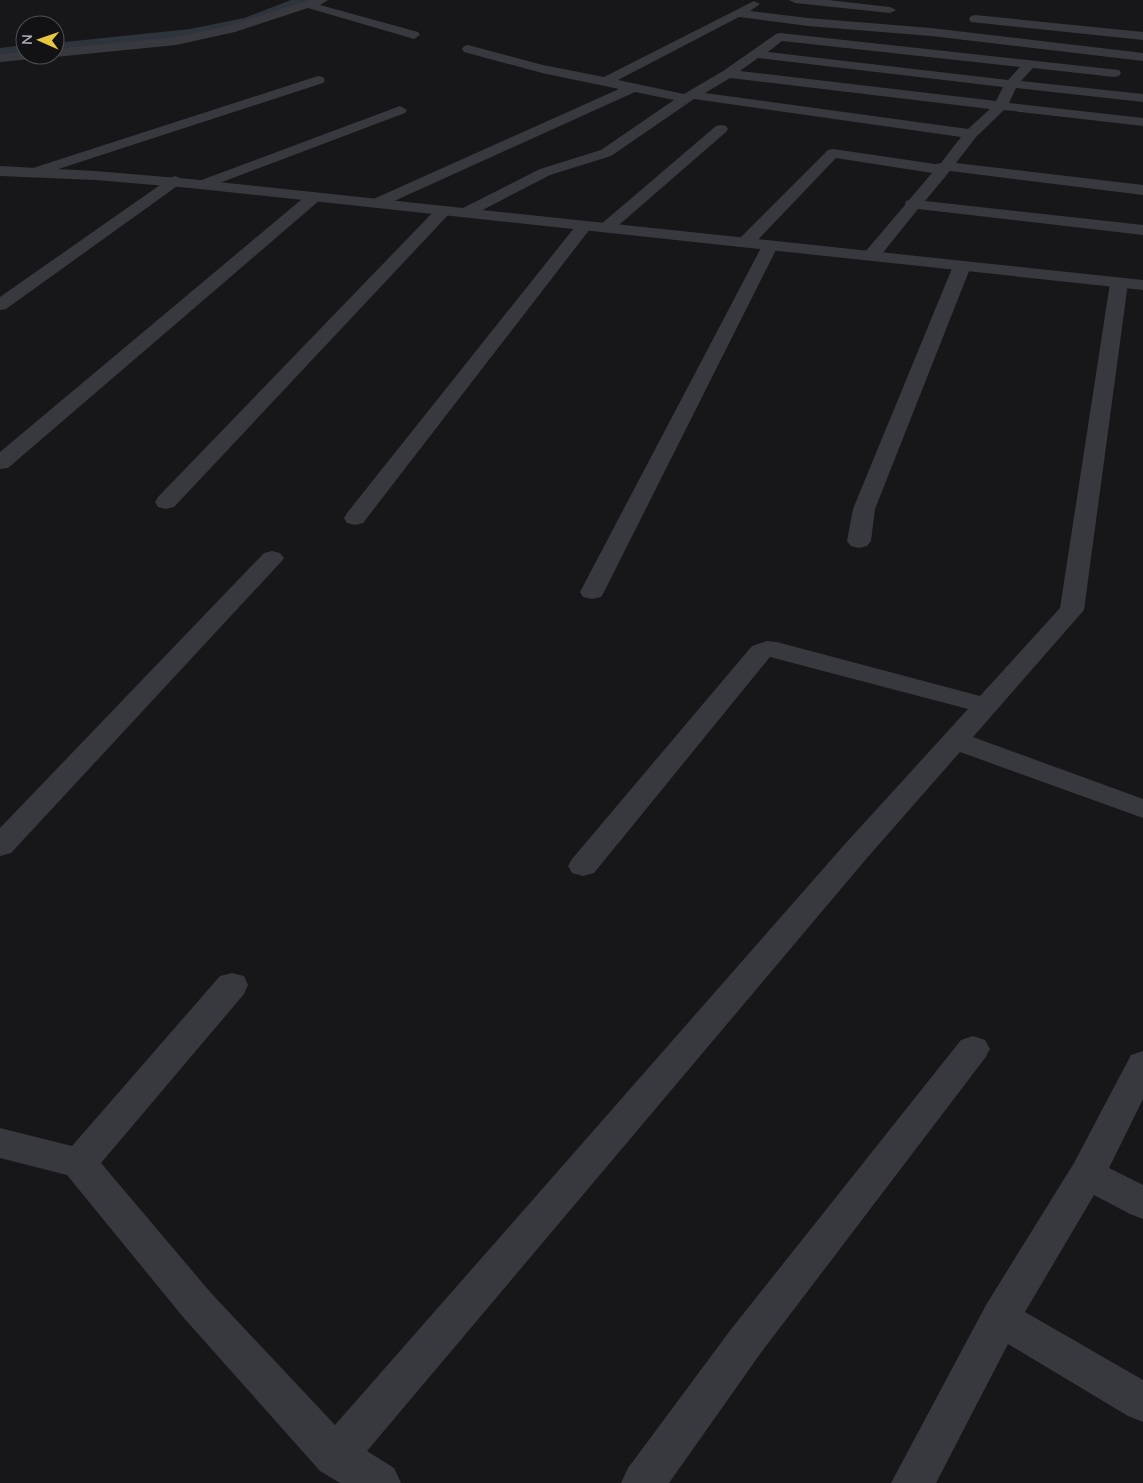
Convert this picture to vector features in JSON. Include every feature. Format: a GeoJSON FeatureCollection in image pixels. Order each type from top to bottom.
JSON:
{"type":"FeatureCollection","features":[{"type":"Feature","properties":{"kind":"street"},"geometry":{"type":"LineString","coordinates":[[65,43],[167,34],[205,27],[239,18],[285,0]]}},
{"type":"Feature","properties":{"kind":"street"},"geometry":{"type":"LineString","coordinates":[[65,52],[176,41],[231,30],[305,4],[322,0]]}},
{"type":"Feature","properties":{"kind":"street"},"geometry":{"type":"LineString","coordinates":[[607,81],[762,0]]}},
{"type":"Feature","properties":{"kind":"street"},"geometry":{"type":"LineString","coordinates":[[795,0],[900,11]]}},
{"type":"Feature","properties":{"kind":"street"},"geometry":{"type":"LineString","coordinates":[[305,4],[414,35]]}},
{"type":"Feature","properties":{"kind":"street"},"geometry":{"type":"LineString","coordinates":[[739,13],[808,22],[931,32],[1143,57]]}},
{"type":"Feature","properties":{"kind":"street"},"geometry":{"type":"LineString","coordinates":[[959,17],[1143,36]]}},
{"type":"Feature","properties":{"kind":"street"},"geometry":{"type":"LineString","coordinates":[[466,213],[545,172],[606,153],[690,96],[728,74],[780,37],[1124,74]]}},
{"type":"Feature","properties":{"kind":"street"},"geometry":{"type":"LineString","coordinates":[[0,50],[15,48]]}},
{"type":"Feature","properties":{"kind":"street"},"geometry":{"type":"LineString","coordinates":[[468,49],[542,69],[634,87],[971,134]]}},
{"type":"Feature","properties":{"kind":"street"},"geometry":{"type":"LineString","coordinates":[[755,54],[1143,98]]}},
{"type":"Feature","properties":{"kind":"street"},"geometry":{"type":"LineString","coordinates":[[0,58],[15,57]]}},
{"type":"Feature","properties":{"kind":"street"},"geometry":{"type":"LineString","coordinates":[[871,256],[971,134],[1001,106],[1011,84],[1030,64]]}},
{"type":"Feature","properties":{"kind":"street"},"geometry":{"type":"LineString","coordinates":[[728,74],[1143,122]]}},
{"type":"Feature","properties":{"kind":"street"},"geometry":{"type":"LineString","coordinates":[[38,171],[318,80]]}},
{"type":"Feature","properties":{"kind":"street"},"geometry":{"type":"LineString","coordinates":[[375,204],[634,87]]}},
{"type":"Feature","properties":{"kind":"street"},"geometry":{"type":"LineString","coordinates":[[204,184],[400,110]]}},
{"type":"Feature","properties":{"kind":"street"},"geometry":{"type":"LineString","coordinates":[[606,228],[721,129]]}},
{"type":"Feature","properties":{"kind":"street"},"geometry":{"type":"LineString","coordinates":[[745,243],[833,153],[936,169],[946,166],[1143,190]]}},
{"type":"Feature","properties":{"kind":"street"},"geometry":{"type":"LineString","coordinates":[[0,171],[38,171],[175,181],[1131,284],[1072,610],[955,740],[334,1456]]}},
{"type":"Feature","properties":{"kind":"street"},"geometry":{"type":"LineString","coordinates":[[0,305],[175,181]]}},
{"type":"Feature","properties":{"kind":"street"},"geometry":{"type":"LineString","coordinates":[[0,463],[314,197]]}},
{"type":"Feature","properties":{"kind":"street"},"geometry":{"type":"LineString","coordinates":[[912,204],[1143,230]]}},
{"type":"Feature","properties":{"kind":"street"},"geometry":{"type":"LineString","coordinates":[[166,502],[443,211]]}},
{"type":"Feature","properties":{"kind":"street"},"geometry":{"type":"LineString","coordinates":[[355,518],[584,226]]}},
{"type":"Feature","properties":{"kind":"street"},"geometry":{"type":"LineString","coordinates":[[592,592],[770,246]]}},
{"type":"Feature","properties":{"kind":"street"},"geometry":{"type":"LineString","coordinates":[[859,540],[864,508],[962,266]]}},
{"type":"Feature","properties":{"kind":"street"},"geometry":{"type":"LineString","coordinates":[[0,846],[272,558]]}},
{"type":"Feature","properties":{"kind":"street"},"geometry":{"type":"LineString","coordinates":[[583,866],[761,651],[767,649],[777,650],[986,706]]}},
{"type":"Feature","properties":{"kind":"street"},"geometry":{"type":"LineString","coordinates":[[955,740],[1143,808]]}},
{"type":"Feature","properties":{"kind":"street"},"geometry":{"type":"LineString","coordinates":[[79,1163],[232,985]]}},
{"type":"Feature","properties":{"kind":"street"},"geometry":{"type":"LineString","coordinates":[[643,1483],[746,1341],[972,1049]]}},
{"type":"Feature","properties":{"kind":"street"},"geometry":{"type":"LineString","coordinates":[[913,1483],[1000,1318],[1087,1174],[1143,1064]]}},
{"type":"Feature","properties":{"kind":"street"},"geometry":{"type":"LineString","coordinates":[[0,1143],[79,1163],[197,1305],[334,1456],[379,1483]]}},
{"type":"Feature","properties":{"kind":"street"},"geometry":{"type":"LineString","coordinates":[[1087,1174],[1143,1203]]}},
{"type":"Feature","properties":{"kind":"street"},"geometry":{"type":"LineString","coordinates":[[1000,1318],[1143,1402]]}},
{"type":"Feature","properties":{"kind":"waterway"},"geometry":{"type":"LineString","coordinates":[[65,47],[190,33],[248,22],[303,0]]}},
{"type":"Feature","properties":{"kind":"waterway"},"geometry":{"type":"LineString","coordinates":[[0,53],[15,51]]}}]}
